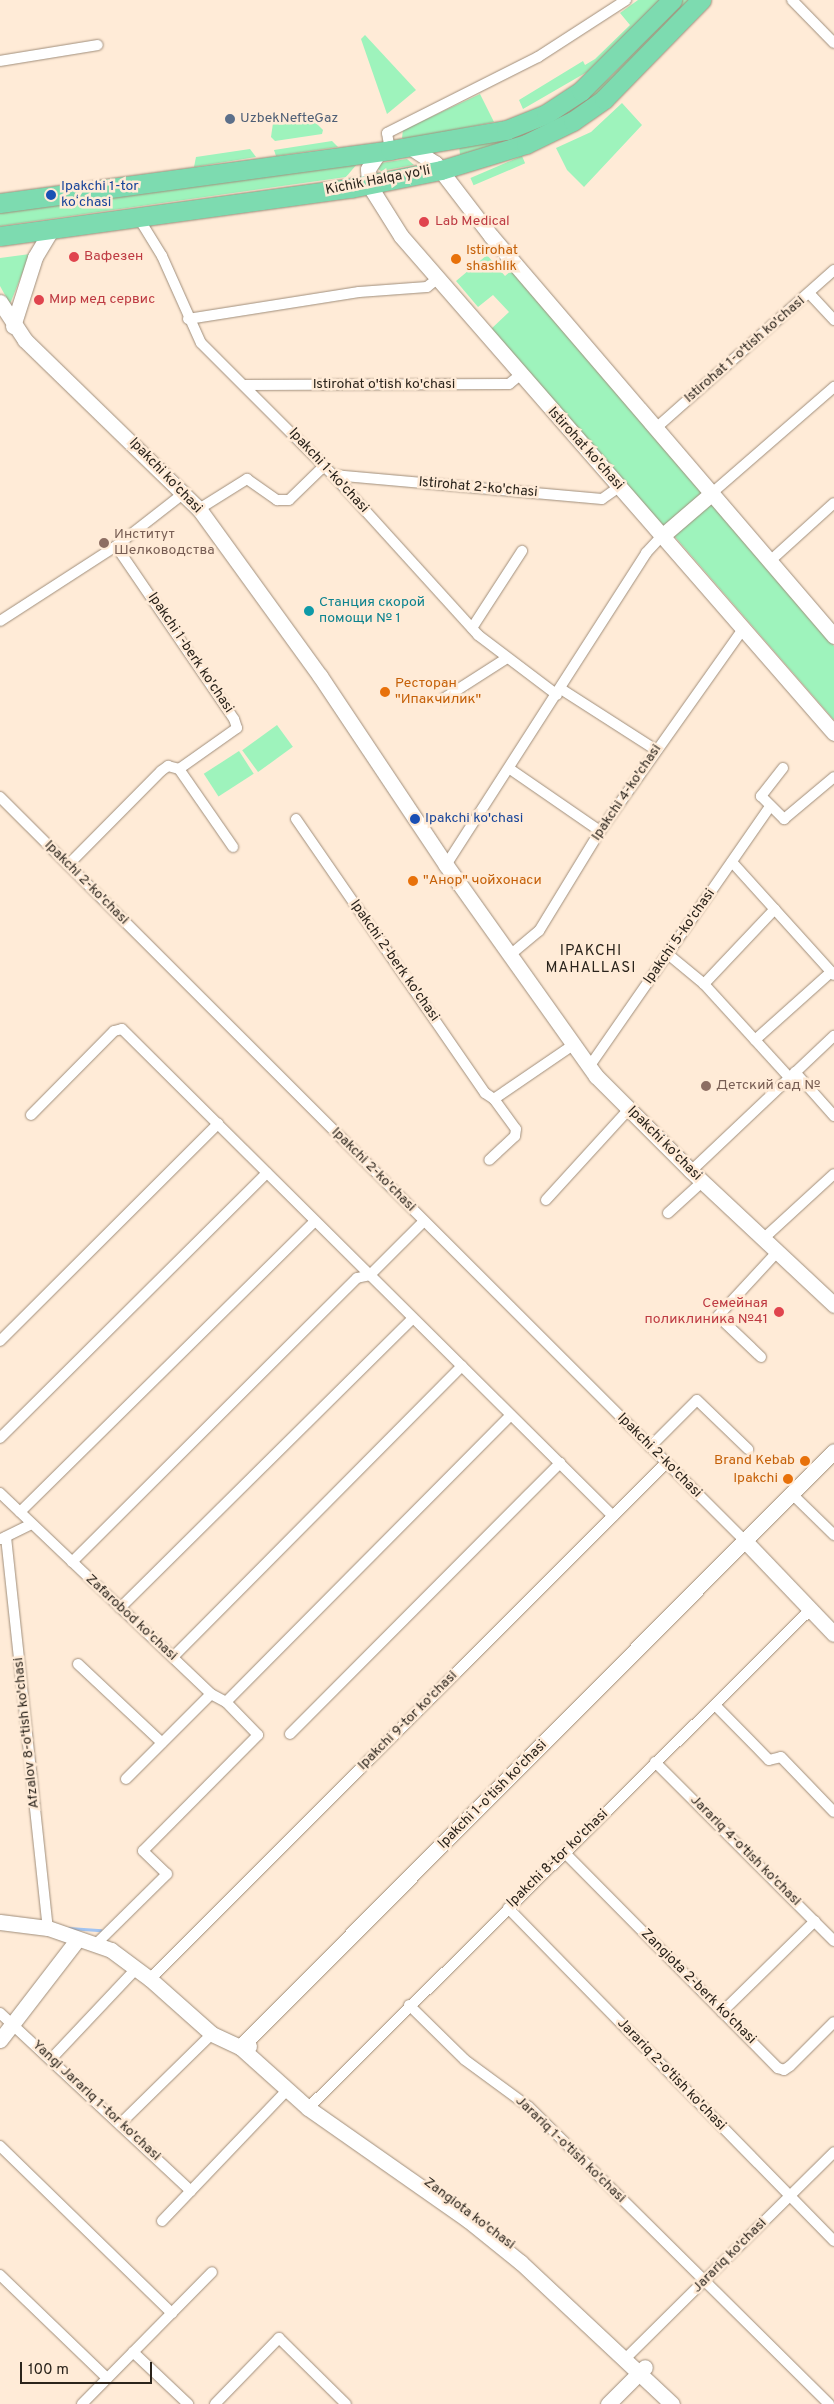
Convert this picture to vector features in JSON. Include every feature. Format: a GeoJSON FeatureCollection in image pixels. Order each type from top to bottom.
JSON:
{"type":"FeatureCollection","features":[{"type":"Feature","properties":{"kind":"highway","name":"Kichik Halqa yo'li"},"geometry":{"type":"LineString","coordinates":[[0,203],[384,151],[506,130],[553,110],[600,75],[672,0]]}},
{"type":"Feature","properties":{"kind":"highway","name":"Kichik Halqa yo'li"},"geometry":{"type":"LineString","coordinates":[[0,236],[369,185],[441,170],[526,144],[584,114],[624,80],[701,0]]}},
{"type":"Feature","properties":{"kind":"main road"},"geometry":{"type":"LineString","coordinates":[[410,147],[429,156],[491,236],[834,636]]}},
{"type":"Feature","properties":{"kind":"main road"},"geometry":{"type":"LineString","coordinates":[[369,185],[368,169],[384,151]]}},
{"type":"Feature","properties":{"kind":"main road","name":"Istirohat ko'chasi"},"geometry":{"type":"LineString","coordinates":[[369,185],[401,236],[436,279],[834,733]]}},
{"type":"Feature","properties":{"kind":"main road"},"geometry":{"type":"LineString","coordinates":[[13,326],[35,257],[52,229]]}},
{"type":"Feature","properties":{"kind":"main road","name":"Ipakchi ko'chasi"},"geometry":{"type":"LineString","coordinates":[[0,302],[13,326],[199,509],[320,676],[446,865],[590,1067],[696,1176],[834,1305]]}},
{"type":"Feature","properties":{"kind":"main road"},"geometry":{"type":"LineString","coordinates":[[662,536],[712,493]]}},
{"type":"Feature","properties":{"kind":"main road"},"geometry":{"type":"LineString","coordinates":[[795,1497],[834,1451]]}},
{"type":"Feature","properties":{"kind":"main road"},"geometry":{"type":"LineString","coordinates":[[795,1497],[834,1462]]}},
{"type":"Feature","properties":{"kind":"main road","name":"Ipakchi 1-o'tish ko'chasi"},"geometry":{"type":"LineString","coordinates":[[247,2046],[795,1497]]}},
{"type":"Feature","properties":{"kind":"main road"},"geometry":{"type":"LineString","coordinates":[[748,1545],[834,1634]]}},
{"type":"Feature","properties":{"kind":"main road","name":"Zangiota ko'chasi"},"geometry":{"type":"LineString","coordinates":[[0,1922],[48,1928],[77,1940],[96,1944],[111,1950],[150,1979],[212,2034],[247,2046],[310,2105]]}},
{"type":"Feature","properties":{"kind":"main road"},"geometry":{"type":"LineString","coordinates":[[0,2040],[77,1940]]}},
{"type":"Feature","properties":{"kind":"main road","name":"Zangiota ko'chasi"},"geometry":{"type":"LineString","coordinates":[[247,2046],[287,2090],[470,2212],[525,2256],[643,2370],[684,2404]]}},
{"type":"Feature","properties":{"kind":"main road"},"geometry":{"type":"LineString","coordinates":[[608,2404],[643,2370]]}},
{"type":"Feature","properties":{"kind":"main road","name":"Zangiota ko'chasi"},"geometry":{"type":"LineString","coordinates":[[643,2370],[672,2404]]}},
{"type":"Feature","properties":{"kind":"street"},"geometry":{"type":"LineString","coordinates":[[384,151],[387,133],[538,57],[626,0]]}},
{"type":"Feature","properties":{"kind":"street"},"geometry":{"type":"LineString","coordinates":[[792,0],[834,43]]}},
{"type":"Feature","properties":{"kind":"street"},"geometry":{"type":"LineString","coordinates":[[0,60],[98,45]]}},
{"type":"Feature","properties":{"kind":"street","name":"Ipakchi 1-ko'chasi"},"geometry":{"type":"LineString","coordinates":[[138,217],[162,256],[188,319],[201,343],[333,475],[472,628],[507,658],[559,692],[656,750]]}},
{"type":"Feature","properties":{"kind":"street","name":"Istirohat 1-o'tish ko'chasi"},"geometry":{"type":"LineString","coordinates":[[656,428],[834,270]]}},
{"type":"Feature","properties":{"kind":"street"},"geometry":{"type":"LineString","coordinates":[[188,319],[358,292],[427,287],[436,279]]}},
{"type":"Feature","properties":{"kind":"street"},"geometry":{"type":"LineString","coordinates":[[809,294],[834,320]]}},
{"type":"Feature","properties":{"kind":"street","name":"Istirohat o'tish ko'chasi"},"geometry":{"type":"LineString","coordinates":[[245,385],[509,384],[520,375]]}},
{"type":"Feature","properties":{"kind":"street"},"geometry":{"type":"LineString","coordinates":[[712,493],[834,387]]}},
{"type":"Feature","properties":{"kind":"street"},"geometry":{"type":"LineString","coordinates":[[199,509],[248,479],[277,500],[290,500],[324,466]]}},
{"type":"Feature","properties":{"kind":"street","name":"Istirohat 2-ko'chasi"},"geometry":{"type":"LineString","coordinates":[[333,475],[602,498],[619,487]]}},
{"type":"Feature","properties":{"kind":"street"},"geometry":{"type":"LineString","coordinates":[[0,621],[116,546],[180,497]]}},
{"type":"Feature","properties":{"kind":"street"},"geometry":{"type":"LineString","coordinates":[[770,561],[834,502]]}},
{"type":"Feature","properties":{"kind":"street"},"geometry":{"type":"LineString","coordinates":[[446,865],[510,769],[646,553],[662,536]]}},
{"type":"Feature","properties":{"kind":"street","name":"Ipakchi 1-berk ko'chasi"},"geometry":{"type":"LineString","coordinates":[[68,865],[161,771],[168,766],[179,769],[234,731],[237,724],[116,546]]}},
{"type":"Feature","properties":{"kind":"street"},"geometry":{"type":"LineString","coordinates":[[472,628],[522,550]]}},
{"type":"Feature","properties":{"kind":"street","name":"Ipakchi 4-ko'chasi"},"geometry":{"type":"LineString","coordinates":[[510,955],[539,930],[600,831],[743,629]]}},
{"type":"Feature","properties":{"kind":"street"},"geometry":{"type":"LineString","coordinates":[[443,699],[507,658]]}},
{"type":"Feature","properties":{"kind":"street"},"geometry":{"type":"LineString","coordinates":[[783,768],[760,796],[770,808],[784,819],[834,777]]}},
{"type":"Feature","properties":{"kind":"street"},"geometry":{"type":"LineString","coordinates":[[179,769],[233,847]]}},
{"type":"Feature","properties":{"kind":"street"},"geometry":{"type":"LineString","coordinates":[[510,769],[600,831]]}},
{"type":"Feature","properties":{"kind":"street","name":"Ipakchi 2-ko'chasi"},"geometry":{"type":"LineString","coordinates":[[0,797],[748,1545]]}},
{"type":"Feature","properties":{"kind":"street","name":"Ipakchi 5-ko'chasi"},"geometry":{"type":"LineString","coordinates":[[590,1067],[770,808]]}},
{"type":"Feature","properties":{"kind":"street","name":"Ipakchi 2-berk ko'chasi"},"geometry":{"type":"LineString","coordinates":[[296,819],[485,1093],[494,1099],[516,1133],[489,1160]]}},
{"type":"Feature","properties":{"kind":"street"},"geometry":{"type":"LineString","coordinates":[[732,862],[833,973],[755,1040]]}},
{"type":"Feature","properties":{"kind":"street"},"geometry":{"type":"LineString","coordinates":[[704,984],[775,909]]}},
{"type":"Feature","properties":{"kind":"street"},"geometry":{"type":"LineString","coordinates":[[669,955],[704,984],[755,1040],[834,1116]]}},
{"type":"Feature","properties":{"kind":"street"},"geometry":{"type":"LineString","coordinates":[[30,1114],[118,1029],[126,1032],[613,1516]]}},
{"type":"Feature","properties":{"kind":"street"},"geometry":{"type":"LineString","coordinates":[[668,1213],[696,1176],[792,1074],[834,1036]]}},
{"type":"Feature","properties":{"kind":"street"},"geometry":{"type":"LineString","coordinates":[[494,1099],[573,1045]]}},
{"type":"Feature","properties":{"kind":"street"},"geometry":{"type":"LineString","coordinates":[[546,1200],[629,1109]]}},
{"type":"Feature","properties":{"kind":"street"},"geometry":{"type":"LineString","coordinates":[[0,1340],[218,1124]]}},
{"type":"Feature","properties":{"kind":"street"},"geometry":{"type":"LineString","coordinates":[[0,1438],[267,1173]]}},
{"type":"Feature","properties":{"kind":"street"},"geometry":{"type":"LineString","coordinates":[[763,1239],[834,1174]]}},
{"type":"Feature","properties":{"kind":"street"},"geometry":{"type":"LineString","coordinates":[[20,1512],[315,1221]]}},
{"type":"Feature","properties":{"kind":"street"},"geometry":{"type":"LineString","coordinates":[[72,1562],[357,1278],[370,1275],[424,1221]]}},
{"type":"Feature","properties":{"kind":"street"},"geometry":{"type":"LineString","coordinates":[[761,1357],[718,1316],[777,1252]]}},
{"type":"Feature","properties":{"kind":"street"},"geometry":{"type":"LineString","coordinates":[[120,1608],[413,1318]]}},
{"type":"Feature","properties":{"kind":"street"},"geometry":{"type":"LineString","coordinates":[[173,1657],[462,1366]]}},
{"type":"Feature","properties":{"kind":"street"},"geometry":{"type":"LineString","coordinates":[[650,1447],[697,1400],[748,1449]]}},
{"type":"Feature","properties":{"kind":"street"},"geometry":{"type":"LineString","coordinates":[[226,1702],[511,1415]]}},
{"type":"Feature","properties":{"kind":"street"},"geometry":{"type":"LineString","coordinates":[[290,1734],[560,1463]]}},
{"type":"Feature","properties":{"kind":"street","name":"Ipakchi 9-tor ko'chasi"},"geometry":{"type":"LineString","coordinates":[[150,1979],[666,1463]]}},
{"type":"Feature","properties":{"kind":"street","name":"Zafarobod ko'chasi"},"geometry":{"type":"LineString","coordinates":[[0,1493],[211,1694],[226,1702],[258,1735],[143,1851],[167,1874],[96,1944]]}},
{"type":"Feature","properties":{"kind":"street"},"geometry":{"type":"LineString","coordinates":[[795,1497],[834,1535]]}},
{"type":"Feature","properties":{"kind":"street"},"geometry":{"type":"LineString","coordinates":[[3,1538],[32,1524]]}},
{"type":"Feature","properties":{"kind":"street","name":"Afzalov 8-o'tish ko'chasi"},"geometry":{"type":"LineString","coordinates":[[3,1538],[48,1928]]}},
{"type":"Feature","properties":{"kind":"street","name":"Ipakchi 8-tor ko'chasi"},"geometry":{"type":"LineString","coordinates":[[310,2105],[810,1610]]}},
{"type":"Feature","properties":{"kind":"street"},"geometry":{"type":"LineString","coordinates":[[78,1664],[162,1743]]}},
{"type":"Feature","properties":{"kind":"street"},"geometry":{"type":"LineString","coordinates":[[126,1779],[211,1694]]}},
{"type":"Feature","properties":{"kind":"street"},"geometry":{"type":"LineString","coordinates":[[715,1705],[769,1760],[781,1757],[834,1812]]}},
{"type":"Feature","properties":{"kind":"street","name":"Jarariq 4-o'tish ko'chasi"},"geometry":{"type":"LineString","coordinates":[[655,1762],[834,1941]]}},
{"type":"Feature","properties":{"kind":"street","name":"Zangiota 2-berk ko'chasi"},"geometry":{"type":"LineString","coordinates":[[565,1853],[778,2068],[784,2070],[834,2022]]}},
{"type":"Feature","properties":{"kind":"street","name":"Jarariq 2-o'tish ko'chasi"},"geometry":{"type":"LineString","coordinates":[[508,1908],[834,2242]]}},
{"type":"Feature","properties":{"kind":"street"},"geometry":{"type":"LineString","coordinates":[[722,2012],[815,1921]]}},
{"type":"Feature","properties":{"kind":"street"},"geometry":{"type":"LineString","coordinates":[[52,2058],[136,1969]]}},
{"type":"Feature","properties":{"kind":"street","name":"Jarariq 1-o'tish ko'chasi"},"geometry":{"type":"LineString","coordinates":[[409,2005],[464,2060],[529,2107],[829,2404]]}},
{"type":"Feature","properties":{"kind":"street","name":"Yangi Jarariq 1-tor ko'chasi"},"geometry":{"type":"LineString","coordinates":[[0,2012],[52,2058],[191,2191]]}},
{"type":"Feature","properties":{"kind":"street"},"geometry":{"type":"LineString","coordinates":[[121,2123],[212,2034]]}},
{"type":"Feature","properties":{"kind":"street"},"geometry":{"type":"LineString","coordinates":[[162,2221],[287,2090]]}},
{"type":"Feature","properties":{"kind":"street"},"geometry":{"type":"LineString","coordinates":[[0,2146],[172,2313]]}},
{"type":"Feature","properties":{"kind":"street","name":"Jarariq ko'chasi"},"geometry":{"type":"LineString","coordinates":[[628,2356],[834,2152]]}},
{"type":"Feature","properties":{"kind":"street"},"geometry":{"type":"LineString","coordinates":[[82,2404],[212,2272]]}},
{"type":"Feature","properties":{"kind":"street"},"geometry":{"type":"LineString","coordinates":[[0,2275],[107,2378]]}},
{"type":"Feature","properties":{"kind":"street"},"geometry":{"type":"LineString","coordinates":[[215,2404],[279,2338],[346,2404]]}},
{"type":"Feature","properties":{"kind":"street"},"geometry":{"type":"LineString","coordinates":[[133,2352],[188,2404]]}},
{"type":"Feature","properties":{"kind":"green space"},"geometry":{"type":"Polygon","coordinates":[[[638,0],[660,0],[587,72],[523,109],[519,100],[583,61],[585,65],[595,59],[630,25],[620,13],[638,0]]]}},
{"type":"Feature","properties":{"kind":"green space"},"geometry":{"type":"Polygon","coordinates":[[[682,0],[690,0],[602,90],[573,112],[531,133],[460,155],[459,145],[561,115],[571,109],[612,76],[682,0]]]}},
{"type":"Feature","properties":{"kind":"green space"},"geometry":{"type":"Polygon","coordinates":[[[365,35],[416,90],[387,114],[361,39],[365,35]]]}},
{"type":"Feature","properties":{"kind":"green space"},"geometry":{"type":"Polygon","coordinates":[[[480,94],[494,122],[406,140],[402,138],[403,130],[480,94]]]}},
{"type":"Feature","properties":{"kind":"green space"},"geometry":{"type":"Polygon","coordinates":[[[622,103],[642,125],[584,187],[567,170],[556,148],[591,132],[622,103]]]}},
{"type":"Feature","properties":{"kind":"green space"},"geometry":{"type":"Polygon","coordinates":[[[309,116],[323,130],[322,134],[275,141],[271,137],[273,123],[309,116]]]}},
{"type":"Feature","properties":{"kind":"green space"},"geometry":{"type":"Polygon","coordinates":[[[332,141],[338,147],[276,156],[274,150],[332,141]]]}},
{"type":"Feature","properties":{"kind":"green space"},"geometry":{"type":"Polygon","coordinates":[[[250,149],[256,157],[194,167],[196,157],[250,149]]]}},
{"type":"Feature","properties":{"kind":"green space"},"geometry":{"type":"Polygon","coordinates":[[[522,156],[525,163],[474,185],[470,178],[522,156]]]}},
{"type":"Feature","properties":{"kind":"green space"},"geometry":{"type":"Polygon","coordinates":[[[407,159],[414,165],[381,171],[378,169],[381,163],[407,159]]]}},
{"type":"Feature","properties":{"kind":"green space"},"geometry":{"type":"Polygon","coordinates":[[[357,164],[346,177],[0,226],[0,211],[357,164]]]}},
{"type":"Feature","properties":{"kind":"green space"},"geometry":{"type":"Polygon","coordinates":[[[30,254],[10,304],[0,286],[0,258],[30,254]]]}},
{"type":"Feature","properties":{"kind":"green space"},"geometry":{"type":"Polygon","coordinates":[[[487,255],[505,276],[511,271],[703,492],[664,527],[490,330],[509,312],[493,295],[478,307],[456,281],[487,255]]]}},
{"type":"Feature","properties":{"kind":"green space"},"geometry":{"type":"Polygon","coordinates":[[[712,502],[834,646],[834,720],[675,537],[675,532],[712,502]]]}},
{"type":"Feature","properties":{"kind":"green space"},"geometry":{"type":"Polygon","coordinates":[[[277,725],[293,747],[258,772],[242,750],[277,725]]]}},
{"type":"Feature","properties":{"kind":"green space"},"geometry":{"type":"Polygon","coordinates":[[[239,751],[254,774],[218,797],[204,774],[239,751]]]}},
{"type":"Feature","properties":{"kind":"waterway"},"geometry":{"type":"LineString","coordinates":[[69,1928],[101,1930]]}},
{"type":"Feature","properties":{"kind":"place","name":"UzbekNefteGaz"},"geometry":{"type":"Point","coordinates":[230,119]}},
{"type":"Feature","properties":{"kind":"place","name":"Ipakchi 1-tor koʻchasi"},"geometry":{"type":"Point","coordinates":[51,195]}},
{"type":"Feature","properties":{"kind":"place","name":"Lab Medical"},"geometry":{"type":"Point","coordinates":[424,222]}},
{"type":"Feature","properties":{"kind":"place","name":"Вафезен"},"geometry":{"type":"Point","coordinates":[74,257]}},
{"type":"Feature","properties":{"kind":"place","name":"Istirohat shashlik"},"geometry":{"type":"Point","coordinates":[456,259]}},
{"type":"Feature","properties":{"kind":"place","name":"Мир мед сервис"},"geometry":{"type":"Point","coordinates":[39,300]}},
{"type":"Feature","properties":{"kind":"place","name":"Институт Шелководства"},"geometry":{"type":"Point","coordinates":[104,543]}},
{"type":"Feature","properties":{"kind":"place","name":"Станция скорой помощи № 1"},"geometry":{"type":"Point","coordinates":[309,611]}},
{"type":"Feature","properties":{"kind":"place","name":"Ресторан \"Ипакчилик\""},"geometry":{"type":"Point","coordinates":[385,692]}},
{"type":"Feature","properties":{"kind":"place","name":"Ipakchi ko'chasi"},"geometry":{"type":"Point","coordinates":[415,819]}},
{"type":"Feature","properties":{"kind":"place","name":"\"Анор\" чойхонаси"},"geometry":{"type":"Point","coordinates":[413,881]}},
{"type":"Feature","properties":{"kind":"place","name":"Детский сад №"},"geometry":{"type":"Point","coordinates":[706,1086]}},
{"type":"Feature","properties":{"kind":"place","name":"Семейная поликлиника №41"},"geometry":{"type":"Point","coordinates":[779,1312]}},
{"type":"Feature","properties":{"kind":"place","name":"Brand Kebab"},"geometry":{"type":"Point","coordinates":[805,1461]}},
{"type":"Feature","properties":{"kind":"place","name":"Ipakchi"},"geometry":{"type":"Point","coordinates":[788,1479]}},
{"type":"Feature","properties":{"kind":"district","name":"IPAKCHI MAHALLASI"},"geometry":{"type":"Point","coordinates":[591,960]}}]}
